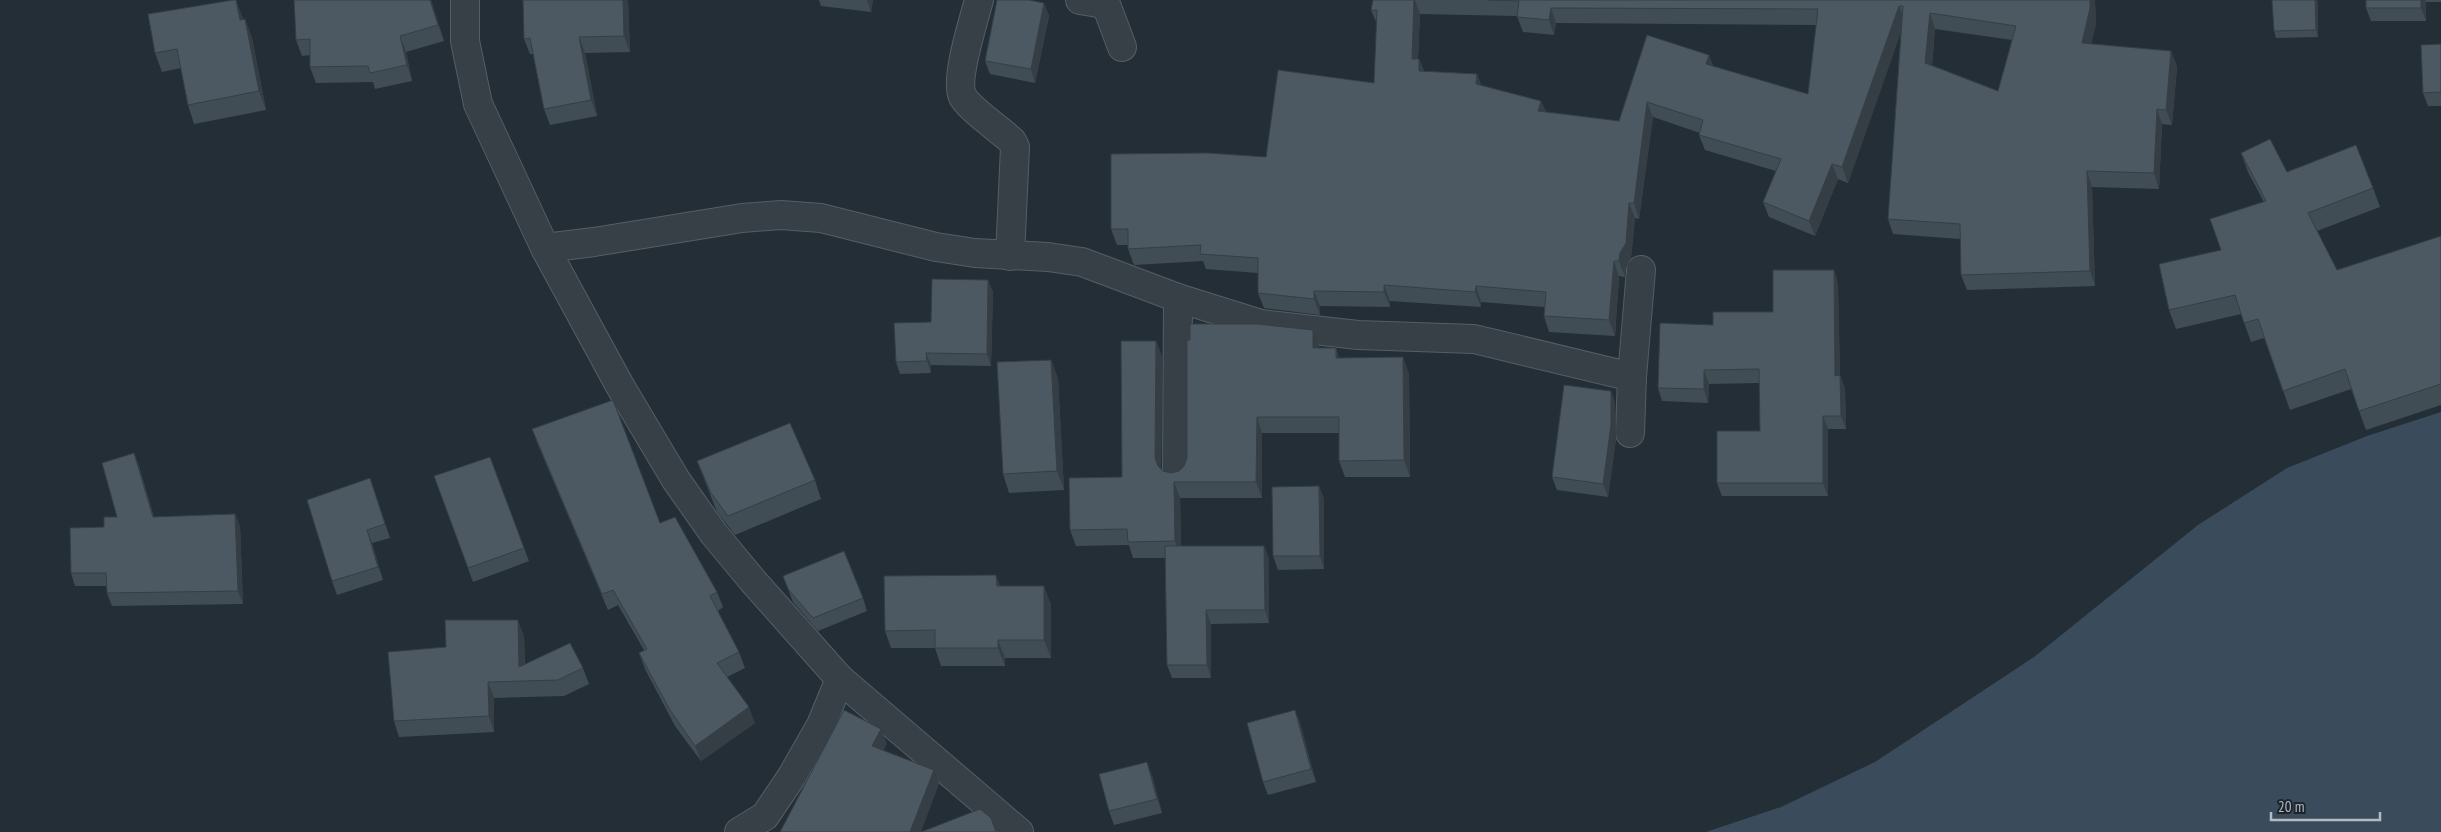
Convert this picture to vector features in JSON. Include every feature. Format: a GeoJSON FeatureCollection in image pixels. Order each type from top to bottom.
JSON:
{"type":"FeatureCollection","features":[{"type":"Feature","properties":{"kind":"street"},"geometry":{"type":"LineString","coordinates":[[465,0],[465,40],[478,104],[544,248],[620,386],[676,480],[752,581],[840,679],[1019,832]]}},
{"type":"Feature","properties":{"kind":"street"},"geometry":{"type":"LineString","coordinates":[[979,0],[968,39],[960,87],[965,100],[1012,141],[1015,147],[1010,256]]}},
{"type":"Feature","properties":{"kind":"street"},"geometry":{"type":"LineString","coordinates":[[1080,0],[1104,4],[1107,7],[1122,47]]}},
{"type":"Feature","properties":{"kind":"street"},"geometry":{"type":"LineString","coordinates":[[544,248],[594,242],[742,218],[800,216],[864,227],[936,246],[1010,256],[1048,257],[1082,262],[1178,298],[1261,324],[1358,335],[1474,339],[1632,377]]}},
{"type":"Feature","properties":{"kind":"street"},"geometry":{"type":"LineString","coordinates":[[1630,433],[1632,377],[1641,270]]}},
{"type":"Feature","properties":{"kind":"street"},"geometry":{"type":"LineString","coordinates":[[1177,474],[1178,298]]}},
{"type":"Feature","properties":{"kind":"street"},"geometry":{"type":"LineString","coordinates":[[738,832],[765,816],[792,776],[821,725],[840,679]]}},
{"type":"Feature","properties":{"kind":"water"},"geometry":{"type":"Polygon","coordinates":[[[2441,412],[2441,832],[1706,832],[1781,807],[1875,762],[2034,657],[2198,525],[2287,468],[2367,436],[2441,412]]]}},
{"type":"Feature","properties":{"kind":"building"},"geometry":{"type":"Polygon","coordinates":[[[236,0],[240,20],[245,19],[259,91],[188,105],[177,49],[155,53],[148,14],[236,0]]]}},
{"type":"Feature","properties":{"kind":"building"},"geometry":{"type":"Polygon","coordinates":[[[294,0],[430,0],[438,25],[400,36],[407,65],[370,73],[368,66],[310,67],[310,39],[296,40],[294,0]]]}},
{"type":"Feature","properties":{"kind":"building"},"geometry":{"type":"Polygon","coordinates":[[[523,0],[623,0],[624,36],[579,37],[591,100],[544,109],[530,38],[524,39],[523,0]]]}},
{"type":"Feature","properties":{"kind":"building"},"geometry":{"type":"Polygon","coordinates":[[[997,0],[1029,0],[1044,3],[1031,69],[985,61],[997,0]]]}},
{"type":"Feature","properties":{"kind":"building"},"geometry":{"type":"Polygon","coordinates":[[[1373,0],[1414,0],[1412,59],[1419,59],[1419,71],[1477,74],[1476,84],[1541,101],[1538,111],[1619,121],[1647,35],[1709,55],[1706,64],[1808,94],[1818,9],[1551,8],[1549,20],[1517,17],[1519,1],[1488,0],[2090,0],[2082,43],[2171,51],[2166,110],[2157,109],[2154,173],[2087,171],[2090,271],[1961,275],[1960,224],[1888,219],[1903,6],[1899,6],[1842,167],[1832,164],[1809,221],[1763,202],[1781,159],[1699,135],[1703,120],[1647,102],[1634,203],[1629,203],[1626,243],[1620,253],[1619,261],[1614,261],[1609,320],[1544,316],[1546,292],[1476,286],[1475,292],[1384,285],[1384,292],[1314,291],[1314,299],[1258,293],[1258,258],[1200,254],[1201,245],[1128,249],[1128,229],[1111,229],[1111,154],[1208,153],[1266,157],[1278,70],[1374,83],[1377,10],[1371,10],[1373,0]],[[1930,13],[1925,63],[1998,91],[2016,26],[1930,13]]]}},
{"type":"Feature","properties":{"kind":"building"},"geometry":{"type":"Polygon","coordinates":[[[2272,0],[2315,0],[2316,30],[2274,31],[2272,0]]]}},
{"type":"Feature","properties":{"kind":"building"},"geometry":{"type":"Polygon","coordinates":[[[2366,0],[2421,0],[2421,8],[2366,8],[2366,0]]]}},
{"type":"Feature","properties":{"kind":"building"},"geometry":{"type":"Polygon","coordinates":[[[2441,44],[2441,92],[2423,93],[2421,45],[2441,44]]]}},
{"type":"Feature","properties":{"kind":"building"},"geometry":{"type":"Polygon","coordinates":[[[2270,139],[2287,172],[2356,145],[2373,188],[2308,213],[2337,270],[2441,236],[2441,384],[2359,411],[2345,369],[2283,391],[2258,319],[2244,323],[2235,295],[2169,310],[2159,264],[2221,250],[2210,219],[2266,201],[2241,153],[2270,139]]]}},
{"type":"Feature","properties":{"kind":"building"},"geometry":{"type":"Polygon","coordinates":[[[1773,270],[1834,270],[1835,376],[1840,375],[1841,416],[1823,416],[1823,483],[1717,483],[1717,431],[1760,431],[1759,369],[1704,370],[1704,389],[1658,388],[1660,323],[1713,325],[1713,312],[1773,312],[1773,270]]]}},
{"type":"Feature","properties":{"kind":"building"},"geometry":{"type":"Polygon","coordinates":[[[932,279],[988,280],[987,354],[926,353],[927,361],[896,362],[894,323],[931,322],[932,279]]]}},
{"type":"Feature","properties":{"kind":"building"},"geometry":{"type":"Polygon","coordinates":[[[1190,324],[1257,324],[1313,330],[1313,348],[1336,348],[1336,358],[1403,357],[1404,460],[1339,461],[1339,417],[1257,417],[1256,482],[1174,482],[1175,541],[1128,542],[1127,529],[1070,530],[1069,478],[1122,477],[1121,341],[1156,341],[1155,458],[1158,466],[1163,471],[1171,473],[1179,471],[1184,466],[1187,458],[1187,340],[1190,340],[1190,324]]]}},
{"type":"Feature","properties":{"kind":"building"},"geometry":{"type":"Polygon","coordinates":[[[1051,360],[1057,471],[1003,474],[997,362],[1051,360]]]}},
{"type":"Feature","properties":{"kind":"building"},"geometry":{"type":"Polygon","coordinates":[[[1564,385],[1611,391],[1611,425],[1603,484],[1552,477],[1564,385]]]}},
{"type":"Feature","properties":{"kind":"building"},"geometry":{"type":"Polygon","coordinates":[[[613,400],[660,523],[675,517],[717,592],[710,596],[739,652],[717,663],[749,707],[695,746],[670,710],[639,653],[647,649],[613,590],[602,594],[532,429],[613,400]]]}},
{"type":"Feature","properties":{"kind":"building"},"geometry":{"type":"Polygon","coordinates":[[[790,423],[815,480],[728,516],[711,493],[697,461],[790,423]]]}},
{"type":"Feature","properties":{"kind":"building"},"geometry":{"type":"Polygon","coordinates":[[[134,453],[153,517],[235,514],[238,591],[107,593],[106,573],[71,573],[70,528],[104,527],[104,517],[117,517],[102,463],[134,453]]]}},
{"type":"Feature","properties":{"kind":"building"},"geometry":{"type":"Polygon","coordinates":[[[490,457],[524,548],[468,568],[434,476],[490,457]]]}},
{"type":"Feature","properties":{"kind":"building"},"geometry":{"type":"Polygon","coordinates":[[[370,478],[385,524],[367,530],[378,567],[332,581],[307,500],[370,478]]]}},
{"type":"Feature","properties":{"kind":"building"},"geometry":{"type":"Polygon","coordinates":[[[1319,486],[1320,556],[1273,556],[1272,487],[1319,486]]]}},
{"type":"Feature","properties":{"kind":"building"},"geometry":{"type":"Polygon","coordinates":[[[1165,546],[1264,546],[1265,610],[1206,610],[1207,665],[1167,665],[1165,546]]]}},
{"type":"Feature","properties":{"kind":"building"},"geometry":{"type":"Polygon","coordinates":[[[844,551],[863,598],[813,618],[788,589],[783,576],[844,551]]]}},
{"type":"Feature","properties":{"kind":"building"},"geometry":{"type":"Polygon","coordinates":[[[996,575],[997,586],[1044,586],[1044,640],[998,640],[998,648],[935,648],[935,630],[885,631],[884,576],[996,575]]]}},
{"type":"Feature","properties":{"kind":"building"},"geometry":{"type":"Polygon","coordinates":[[[445,620],[518,620],[519,667],[570,643],[583,668],[558,680],[488,682],[489,716],[394,721],[388,652],[446,647],[445,620]]]}},
{"type":"Feature","properties":{"kind":"building"},"geometry":{"type":"Polygon","coordinates":[[[844,710],[881,729],[872,746],[934,770],[910,832],[780,832],[844,710]]]}},
{"type":"Feature","properties":{"kind":"building"},"geometry":{"type":"Polygon","coordinates":[[[1295,710],[1311,769],[1263,782],[1247,723],[1295,710]]]}},
{"type":"Feature","properties":{"kind":"building"},"geometry":{"type":"Polygon","coordinates":[[[1147,762],[1157,799],[1109,811],[1099,774],[1147,762]]]}},
{"type":"Feature","properties":{"kind":"building"},"geometry":{"type":"Polygon","coordinates":[[[980,809],[991,818],[996,832],[921,832],[980,809]]]}}]}
